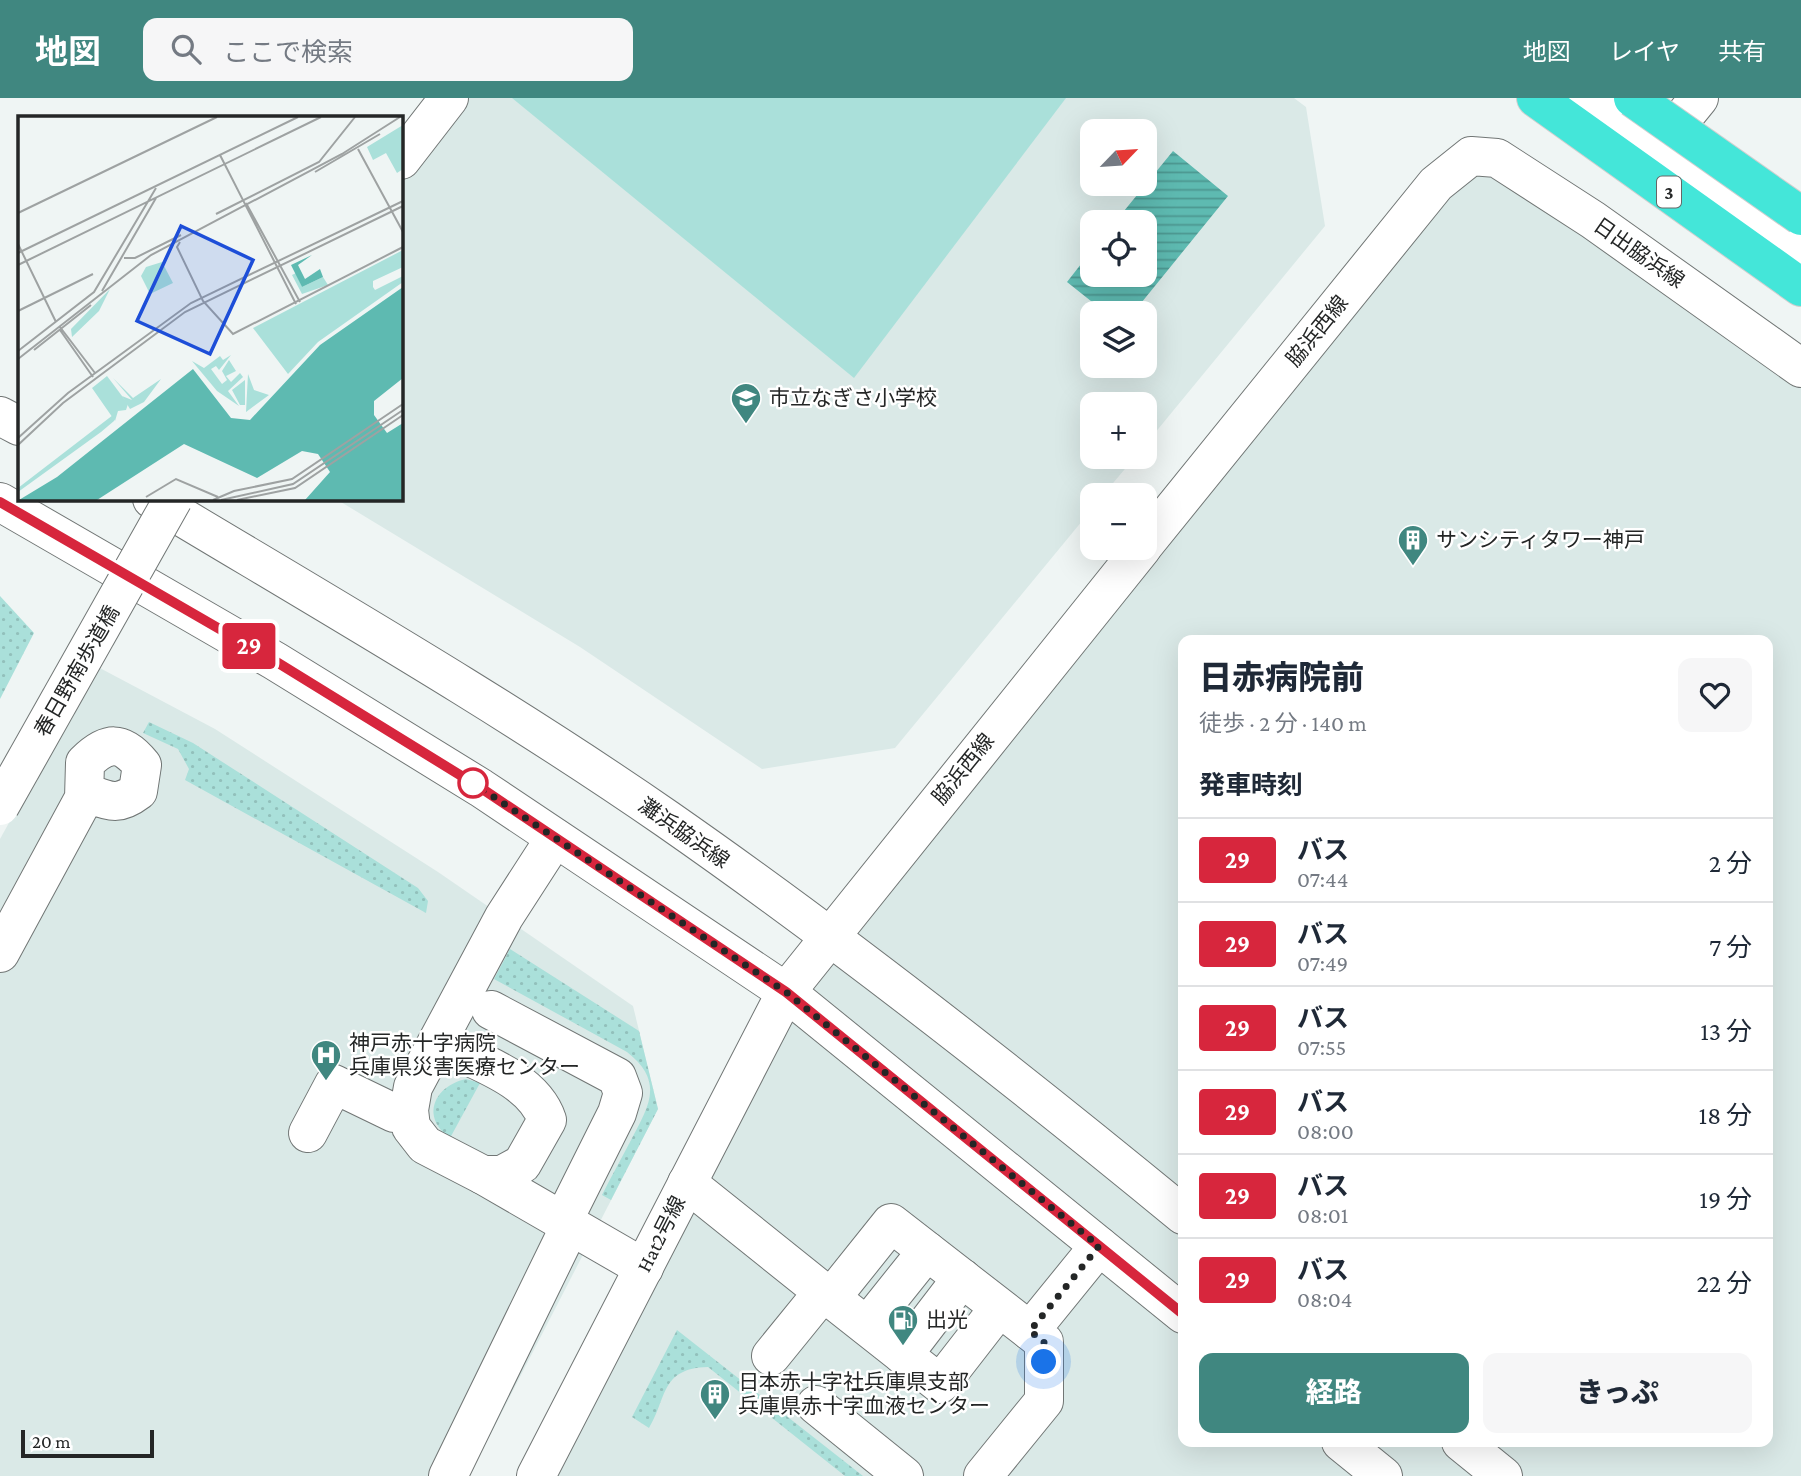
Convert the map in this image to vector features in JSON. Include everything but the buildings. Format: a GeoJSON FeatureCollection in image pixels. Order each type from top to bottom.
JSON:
{"type":"FeatureCollection","features":[{"type":"Feature","properties":{"kind":"highway","name":"3"},"geometry":{"type":"LineString","coordinates":[[1536,98],[1801,286]]}},
{"type":"Feature","properties":{"kind":"highway"},"geometry":{"type":"LineString","coordinates":[[1633,98],[1801,216]]}},
{"type":"Feature","properties":{"kind":"street"},"geometry":{"type":"LineString","coordinates":[[402,140],[435,98]]}},
{"type":"Feature","properties":{"kind":"street"},"geometry":{"type":"LineString","coordinates":[[402,159],[449,98]]}},
{"type":"Feature","properties":{"kind":"street"},"geometry":{"type":"LineString","coordinates":[[1587,98],[1655,152],[1801,255]]}},
{"type":"Feature","properties":{"kind":"street"},"geometry":{"type":"LineString","coordinates":[[1655,152],[1699,98]]}},
{"type":"Feature","properties":{"kind":"street"},"geometry":{"type":"LineString","coordinates":[[1655,152],[1712,147],[1801,210]]}},
{"type":"Feature","properties":{"kind":"street","name":"日出脇浜線"},"geometry":{"type":"LineString","coordinates":[[1471,156],[1497,158],[1593,220],[1801,368]]}},
{"type":"Feature","properties":{"kind":"street","name":"脇浜西線"},"geometry":{"type":"LineString","coordinates":[[1157,529],[1436,184],[1471,156]]}},
{"type":"Feature","properties":{"kind":"street"},"geometry":{"type":"LineString","coordinates":[[0,416],[18,425]]}},
{"type":"Feature","properties":{"kind":"street","name":"灘浜脇浜線"},"geometry":{"type":"LineString","coordinates":[[154,500],[479,696],[666,818],[989,1056],[1178,1211]]}},
{"type":"Feature","properties":{"kind":"street","name":"春日野南歩道橋"},"geometry":{"type":"LineString","coordinates":[[0,806],[172,500]]}},
{"type":"Feature","properties":{"kind":"street"},"geometry":{"type":"LineString","coordinates":[[0,502],[275,661],[481,788],[786,992],[1178,1310]]}},
{"type":"Feature","properties":{"kind":"street","name":"脇浜西線"},"geometry":{"type":"LineString","coordinates":[[786,992],[1132,560]]}},
{"type":"Feature","properties":{"kind":"street"},"geometry":{"type":"LineString","coordinates":[[0,953],[84,799]]}},
{"type":"Feature","properties":{"kind":"street"},"geometry":{"type":"LineString","coordinates":[[555,838],[505,917],[414,1087],[409,1110],[411,1127],[425,1145],[483,1175],[644,1268]]}},
{"type":"Feature","properties":{"kind":"street","name":"Hat2号線"},"geometry":{"type":"LineString","coordinates":[[536,1476],[786,992]]}},
{"type":"Feature","properties":{"kind":"street"},"geometry":{"type":"LineString","coordinates":[[448,1476],[560,1220],[617,1113],[623,1093],[617,1077],[491,1010]]}},
{"type":"Feature","properties":{"kind":"street"},"geometry":{"type":"LineString","coordinates":[[438,1042],[523,1086],[541,1102],[547,1120],[522,1164],[502,1175],[483,1175]]}},
{"type":"Feature","properties":{"kind":"street"},"geometry":{"type":"LineString","coordinates":[[308,1133],[334,1084],[394,1113],[409,1110]]}},
{"type":"Feature","properties":{"kind":"street"},"geometry":{"type":"LineString","coordinates":[[522,1164],[524,1180],[532,1195],[560,1220]]}},
{"type":"Feature","properties":{"kind":"street"},"geometry":{"type":"LineString","coordinates":[[687,1183],[940,1384],[999,1308]]}},
{"type":"Feature","properties":{"kind":"street"},"geometry":{"type":"LineString","coordinates":[[771,1356],[891,1223],[1044,1342],[1044,1401],[983,1476]]}},
{"type":"Feature","properties":{"kind":"street"},"geometry":{"type":"LineString","coordinates":[[1030,1331],[1099,1246]]}},
{"type":"Feature","properties":{"kind":"street"},"geometry":{"type":"LineString","coordinates":[[867,1326],[927,1251]]}},
{"type":"Feature","properties":{"kind":"street"},"geometry":{"type":"LineString","coordinates":[[903,1355],[962,1278]]}},
{"type":"Feature","properties":{"kind":"street"},"geometry":{"type":"LineString","coordinates":[[816,1405],[904,1476]]}},
{"type":"Feature","properties":{"kind":"street"},"geometry":{"type":"LineString","coordinates":[[1347,1447],[1383,1476]]}},
{"type":"Feature","properties":{"kind":"street"},"geometry":{"type":"LineString","coordinates":[[1467,1447],[1503,1476]]}},
{"type":"Feature","properties":{"kind":"shaded area","name":"市立なぎさ小学校"},"geometry":{"type":"Polygon","coordinates":[[[460,98],[1294,98],[1306,107],[1325,226],[1157,430],[1157,392],[1080,392],[1080,469],[1125,469],[1113,483],[1080,483],[1080,524],[895,748],[762,769],[580,647],[338,500],[402,500],[402,173],[460,98]]]}},
{"type":"Feature","properties":{"kind":"shaded area"},"geometry":{"type":"Polygon","coordinates":[[[512,98],[1066,98],[854,378],[512,98]]]}},
{"type":"Feature","properties":{"kind":"shaded area"},"geometry":{"type":"Polygon","coordinates":[[[1173,151],[1228,196],[1157,283],[1157,210],[1125,210],[1136,196],[1157,196],[1157,171],[1173,151]]]}},
{"type":"Feature","properties":{"kind":"shaded area"},"geometry":{"type":"Polygon","coordinates":[[[1471,156],[1801,368],[1801,1476],[536,1476],[786,992],[1140,560],[1157,560],[1157,539],[1471,156]]]}},
{"type":"Feature","properties":{"kind":"shaded area"},"geometry":{"type":"Polygon","coordinates":[[[1080,265],[1080,287],[1154,287],[1143,301],[1091,301],[1067,282],[1080,265]]]}},
{"type":"Feature","properties":{"kind":"shaded area"},"geometry":{"type":"Polygon","coordinates":[[[0,596],[34,633],[0,699],[0,596]]]}},
{"type":"Feature","properties":{"kind":"shaded area","name":"神戸赤十字病院 兵庫県災害医療センター"},"geometry":{"type":"Polygon","coordinates":[[[96,666],[215,729],[438,872],[633,1006],[658,1109],[469,1476],[0,1476],[0,839],[96,666]]]}},
{"type":"Feature","properties":{"kind":"shaded area"},"geometry":{"type":"Polygon","coordinates":[[[149,722],[193,743],[418,888],[428,901],[426,913],[185,780],[189,769],[178,749],[143,733],[149,722]]]}},
{"type":"Feature","properties":{"kind":"shaded area"},"geometry":{"type":"Polygon","coordinates":[[[510,949],[639,1031],[658,1109],[611,1200],[602,1195],[647,1106],[650,1084],[646,1074],[627,1052],[494,979],[510,949]]]}},
{"type":"Feature","properties":{"kind":"shaded area"},"geometry":{"type":"Polygon","coordinates":[[[466,1079],[480,1083],[450,1138],[435,1121],[435,1103],[446,1088],[466,1079]]]}},
{"type":"Feature","properties":{"kind":"shaded area"},"geometry":{"type":"Polygon","coordinates":[[[677,1330],[863,1476],[845,1476],[708,1367],[692,1369],[673,1379],[649,1428],[632,1417],[677,1330]]]}},
{"type":"Feature","properties":{"kind":"bus line","name":"29"},"geometry":{"type":"LineString","coordinates":[[0,502],[275,661],[481,788],[786,992],[1178,1310]]}},
{"type":"Feature","properties":{"kind":"place","name":"市立なぎさ小学校"},"geometry":{"type":"Point","coordinates":[746,425]}},
{"type":"Feature","properties":{"kind":"place","name":"サンシティタワー神戸"},"geometry":{"type":"Point","coordinates":[1413,567]}},
{"type":"Feature","properties":{"kind":"place","name":"神戸赤十字病院 兵庫県災害医療センター"},"geometry":{"type":"Point","coordinates":[326,1082]}},
{"type":"Feature","properties":{"kind":"place","name":"出光"},"geometry":{"type":"Point","coordinates":[903,1347]}},
{"type":"Feature","properties":{"kind":"place","name":"日本赤十字社兵庫県支部 兵庫県赤十字血液センター"},"geometry":{"type":"Point","coordinates":[715,1421]}},
{"type":"Feature","properties":{"kind":"route"},"geometry":{"type":"LineString","coordinates":[[473,783],[786,992],[1099,1246],[1030,1331],[1044,1342],[1044,1362]]}}]}
